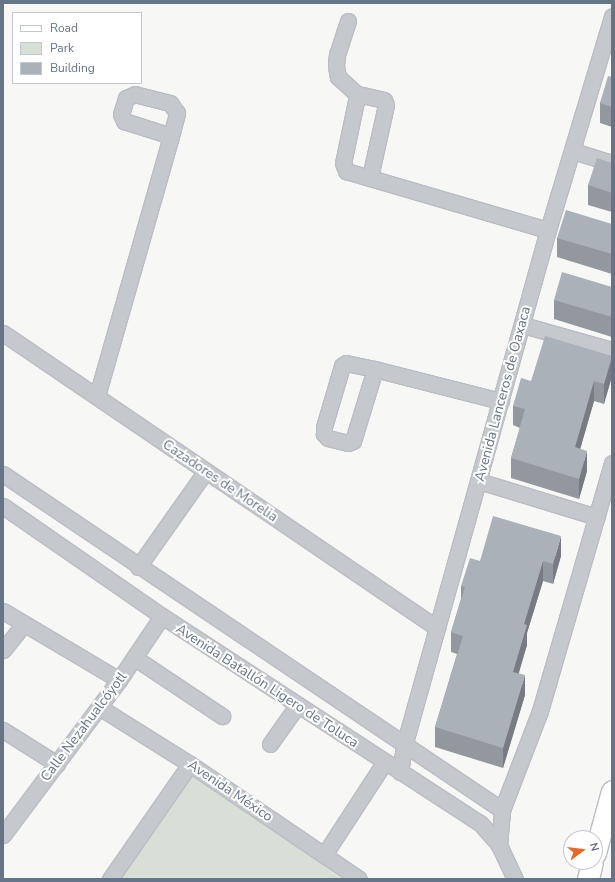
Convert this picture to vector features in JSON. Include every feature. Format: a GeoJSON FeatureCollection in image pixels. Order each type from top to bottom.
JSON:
{"type":"FeatureCollection","features":[{"type":"Feature","properties":{"kind":"main road"},"geometry":{"type":"LineString","coordinates":[[601,830],[612,791]]}},
{"type":"Feature","properties":{"kind":"street","name":"Avenida Lanceros de Oaxaca"},"geometry":{"type":"LineString","coordinates":[[400,772],[404,746],[523,325],[548,230],[573,151],[612,16]]}},
{"type":"Feature","properties":{"kind":"street"},"geometry":{"type":"LineString","coordinates":[[348,20],[337,54],[336,66],[342,81],[359,96],[384,100],[386,105],[370,177]]}},
{"type":"Feature","properties":{"kind":"street"},"geometry":{"type":"LineString","coordinates":[[359,96],[356,101],[343,166],[348,172],[370,177],[548,230]]}},
{"type":"Feature","properties":{"kind":"street"},"geometry":{"type":"LineString","coordinates":[[97,396],[171,136]]}},
{"type":"Feature","properties":{"kind":"street"},"geometry":{"type":"LineString","coordinates":[[573,151],[612,163]]}},
{"type":"Feature","properties":{"kind":"street"},"geometry":{"type":"LineString","coordinates":[[523,325],[612,350]]}},
{"type":"Feature","properties":{"kind":"street","name":"Cazadores de Morelia"},"geometry":{"type":"LineString","coordinates":[[3,333],[97,396],[205,472],[437,628]]}},
{"type":"Feature","properties":{"kind":"street"},"geometry":{"type":"LineString","coordinates":[[375,369],[354,441],[344,443],[326,437],[324,427],[342,366],[350,363],[375,369],[501,401]]}},
{"type":"Feature","properties":{"kind":"street"},"geometry":{"type":"LineString","coordinates":[[499,845],[502,810],[540,711],[612,463]]}},
{"type":"Feature","properties":{"kind":"street"},"geometry":{"type":"LineString","coordinates":[[138,566],[205,472]]}},
{"type":"Feature","properties":{"kind":"street","name":"Avenida Batallón Ligero de Toluca"},"geometry":{"type":"LineString","coordinates":[[3,474],[404,746],[502,810]]}},
{"type":"Feature","properties":{"kind":"street"},"geometry":{"type":"LineString","coordinates":[[479,481],[597,517]]}},
{"type":"Feature","properties":{"kind":"street","name":"Avenida Batallón Ligero de Toluca"},"geometry":{"type":"LineString","coordinates":[[3,506],[162,616],[297,706],[480,823],[499,845],[515,879]]}},
{"type":"Feature","properties":{"kind":"street"},"geometry":{"type":"LineString","coordinates":[[3,611],[23,625],[119,680]]}},
{"type":"Feature","properties":{"kind":"street","name":"Calle Nezahualcóyotl"},"geometry":{"type":"LineString","coordinates":[[3,835],[135,658],[162,616]]}},
{"type":"Feature","properties":{"kind":"street"},"geometry":{"type":"LineString","coordinates":[[3,650],[23,625]]}},
{"type":"Feature","properties":{"kind":"street"},"geometry":{"type":"LineString","coordinates":[[135,658],[222,716]]}},
{"type":"Feature","properties":{"kind":"street"},"geometry":{"type":"LineString","coordinates":[[270,744],[297,706]]}},
{"type":"Feature","properties":{"kind":"street","name":"Avenida México"},"geometry":{"type":"LineString","coordinates":[[99,707],[190,764],[359,879]]}},
{"type":"Feature","properties":{"kind":"street"},"geometry":{"type":"LineString","coordinates":[[3,730],[57,764]]}},
{"type":"Feature","properties":{"kind":"street"},"geometry":{"type":"LineString","coordinates":[[324,855],[384,763]]}},
{"type":"Feature","properties":{"kind":"street"},"geometry":{"type":"LineString","coordinates":[[110,879],[190,764]]}},
{"type":"Feature","properties":{"kind":"green space"},"geometry":{"type":"Polygon","coordinates":[[[190,769],[342,879],[115,879],[190,769]]]}},
{"type":"Feature","properties":{"kind":"building"},"geometry":{"type":"Polygon","coordinates":[[[608,76],[612,77],[612,107],[600,103],[608,76]]]}},
{"type":"Feature","properties":{"kind":"building"},"geometry":{"type":"Polygon","coordinates":[[[597,158],[612,163],[612,193],[588,185],[597,158]]]}},
{"type":"Feature","properties":{"kind":"building"},"geometry":{"type":"Polygon","coordinates":[[[566,210],[612,224],[612,254],[557,238],[566,210]]]}},
{"type":"Feature","properties":{"kind":"building"},"geometry":{"type":"Polygon","coordinates":[[[562,272],[612,287],[612,317],[554,300],[562,272]]]}},
{"type":"Feature","properties":{"kind":"building"},"geometry":{"type":"Polygon","coordinates":[[[545,336],[612,356],[604,384],[594,381],[575,447],[587,451],[579,479],[511,458],[525,409],[513,406],[521,378],[531,381],[545,336]]]}},
{"type":"Feature","properties":{"kind":"building"},"geometry":{"type":"Polygon","coordinates":[[[493,516],[561,536],[553,564],[543,561],[524,624],[527,625],[513,672],[525,675],[503,748],[435,727],[463,636],[451,632],[465,587],[461,586],[470,558],[480,561],[493,516]]]}}]}
